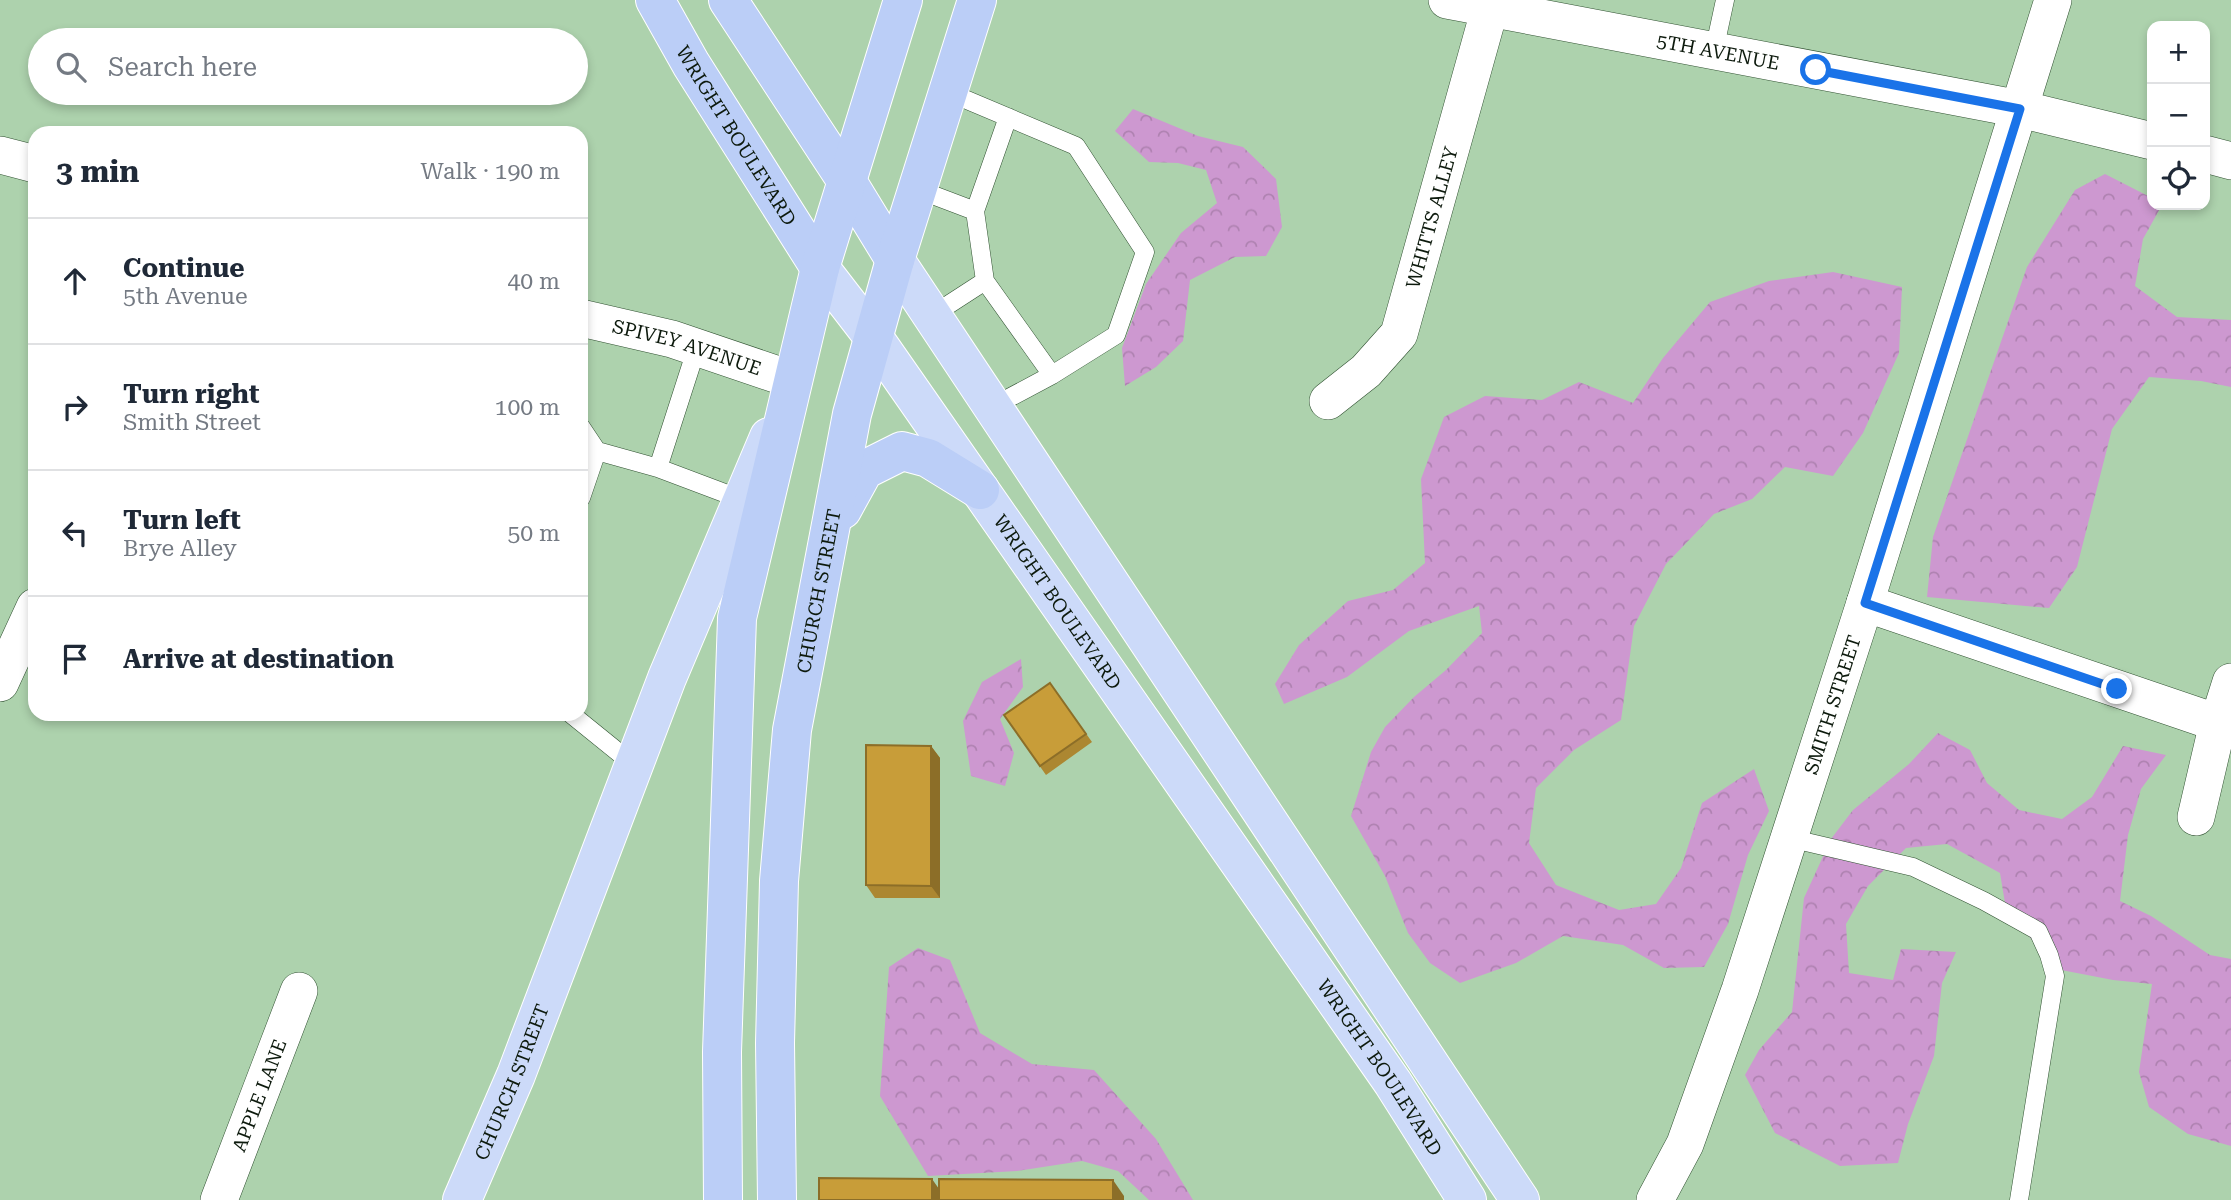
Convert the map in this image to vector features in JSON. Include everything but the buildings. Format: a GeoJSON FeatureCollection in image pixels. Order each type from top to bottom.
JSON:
{"type":"FeatureCollection","features":[{"type":"Feature","properties":{"kind":"highway","name":"WRIGHT BOULEVARD"},"geometry":{"type":"LineString","coordinates":[[655,0],[691,64],[820,268]]}},
{"type":"Feature","properties":{"kind":"highway"},"geometry":{"type":"LineString","coordinates":[[728,0],[895,260]]}},
{"type":"Feature","properties":{"kind":"highway","name":"CHURCH STREET"},"geometry":{"type":"LineString","coordinates":[[723,1200],[722,1052],[737,618],[820,268],[903,0]]}},
{"type":"Feature","properties":{"kind":"highway","name":"CHURCH STREET"},"geometry":{"type":"LineString","coordinates":[[777,1200],[775,1043],[779,881],[792,730],[852,414],[895,260],[976,0]]}},
{"type":"Feature","properties":{"kind":"highway"},"geometry":{"type":"LineString","coordinates":[[830,530],[864,470],[902,451],[928,458],[980,490]]}},
{"type":"Feature","properties":{"kind":"main road"},"geometry":{"type":"LineString","coordinates":[[895,260],[1520,1200]]}},
{"type":"Feature","properties":{"kind":"main road","name":"WRIGHT BOULEVARD"},"geometry":{"type":"LineString","coordinates":[[820,268],[874,338],[1393,1083],[1467,1200]]}},
{"type":"Feature","properties":{"kind":"main road","name":"CHURCH STREET"},"geometry":{"type":"LineString","coordinates":[[462,1200],[516,1075],[667,678],[793,380]]}},
{"type":"Feature","properties":{"kind":"street","name":"5TH AVENUE"},"geometry":{"type":"LineString","coordinates":[[1447,0],[2020,109],[2147,140]]}},
{"type":"Feature","properties":{"kind":"street","name":"SMITH STREET"},"geometry":{"type":"LineString","coordinates":[[1655,1200],[1685,1144],[1740,990],[1865,603],[2053,0]]}},
{"type":"Feature","properties":{"kind":"street","name":"WHITTS ALLEY"},"geometry":{"type":"LineString","coordinates":[[1328,401],[1366,371],[1399,334],[1490,8]]}},
{"type":"Feature","properties":{"kind":"street"},"geometry":{"type":"LineString","coordinates":[[0,155],[28,162]]}},
{"type":"Feature","properties":{"kind":"street"},"geometry":{"type":"LineString","coordinates":[[2210,155],[2231,161]]}},
{"type":"Feature","properties":{"kind":"street","name":"SPIVEY AVENUE"},"geometry":{"type":"LineString","coordinates":[[588,320],[672,339],[793,380]]}},
{"type":"Feature","properties":{"kind":"street"},"geometry":{"type":"LineString","coordinates":[[1865,603],[2218,723]]}},
{"type":"Feature","properties":{"kind":"street"},"geometry":{"type":"LineString","coordinates":[[0,683],[28,622]]}},
{"type":"Feature","properties":{"kind":"street"},"geometry":{"type":"LineString","coordinates":[[2196,817],[2218,723],[2231,682]]}},
{"type":"Feature","properties":{"kind":"street","name":"APPLE LANE"},"geometry":{"type":"LineString","coordinates":[[219,1200],[299,991]]}},
{"type":"Feature","properties":{"kind":"lane"},"geometry":{"type":"LineString","coordinates":[[1714,51],[1725,0]]}},
{"type":"Feature","properties":{"kind":"lane"},"geometry":{"type":"LineString","coordinates":[[948,92],[1076,146],[1145,252],[1116,335],[1052,375],[992,407]]}},
{"type":"Feature","properties":{"kind":"lane"},"geometry":{"type":"LineString","coordinates":[[1008,117],[975,211],[985,281],[1052,375]]}},
{"type":"Feature","properties":{"kind":"lane"},"geometry":{"type":"LineString","coordinates":[[917,189],[975,211]]}},
{"type":"Feature","properties":{"kind":"lane"},"geometry":{"type":"LineString","coordinates":[[931,316],[985,281]]}},
{"type":"Feature","properties":{"kind":"lane"},"geometry":{"type":"LineString","coordinates":[[658,468],[696,347]]}},
{"type":"Feature","properties":{"kind":"lane"},"geometry":{"type":"LineString","coordinates":[[588,438],[597,451],[658,468],[743,500]]}},
{"type":"Feature","properties":{"kind":"lane"},"geometry":{"type":"LineString","coordinates":[[588,477],[597,451]]}},
{"type":"Feature","properties":{"kind":"lane"},"geometry":{"type":"LineString","coordinates":[[580,721],[634,765]]}},
{"type":"Feature","properties":{"kind":"lane"},"geometry":{"type":"LineString","coordinates":[[1789,838],[1913,867],[1984,901],[2038,932],[2055,976],[2020,1200]]}},
{"type":"Feature","properties":{"kind":"green space"},"geometry":{"type":"Polygon","coordinates":[[[1133,109],[1198,136],[1243,147],[1276,179],[1282,227],[1266,256],[1235,257],[1190,280],[1183,341],[1156,367],[1125,386],[1122,348],[1146,284],[1181,233],[1217,203],[1206,170],[1178,163],[1149,162],[1115,131],[1133,109]]]}},
{"type":"Feature","properties":{"kind":"green space"},"geometry":{"type":"Polygon","coordinates":[[[2105,174],[2147,195],[2147,210],[2159,210],[2143,239],[2135,286],[2177,317],[2231,320],[2231,387],[2201,381],[2149,377],[2112,429],[2077,567],[2049,608],[1927,597],[1933,537],[2027,267],[2075,190],[2105,174]]]}},
{"type":"Feature","properties":{"kind":"green space"},"geometry":{"type":"Polygon","coordinates":[[[1833,272],[1902,287],[1899,353],[1863,433],[1833,476],[1785,467],[1752,499],[1714,514],[1666,564],[1634,626],[1621,720],[1574,750],[1536,788],[1529,843],[1556,885],[1619,910],[1656,904],[1681,868],[1702,803],[1754,769],[1769,811],[1748,855],[1728,924],[1704,967],[1664,968],[1623,945],[1563,936],[1516,963],[1460,983],[1430,963],[1408,933],[1385,876],[1351,816],[1371,752],[1385,727],[1482,633],[1479,606],[1409,631],[1347,677],[1284,704],[1275,684],[1299,645],[1348,601],[1393,590],[1425,563],[1421,479],[1444,417],[1485,396],[1542,400],[1579,382],[1633,403],[1663,358],[1710,302],[1769,281],[1833,272]]]}},
{"type":"Feature","properties":{"kind":"green space"},"geometry":{"type":"Polygon","coordinates":[[[1021,659],[1023,687],[1000,719],[1014,753],[1005,786],[971,776],[963,721],[982,682],[1021,659]]]}},
{"type":"Feature","properties":{"kind":"green space"},"geometry":{"type":"Polygon","coordinates":[[[1938,733],[1970,750],[1987,783],[2019,810],[2062,819],[2092,797],[2123,746],[2166,755],[2141,789],[2128,835],[2120,901],[2151,916],[2210,955],[2231,959],[2231,1146],[2188,1134],[2149,1107],[2139,1072],[2152,984],[2056,969],[2006,909],[2000,873],[1947,844],[1906,848],[1868,886],[1846,924],[1849,973],[1893,980],[1901,949],[1956,952],[1942,983],[1934,1056],[1908,1124],[1898,1163],[1840,1166],[1775,1133],[1745,1075],[1759,1050],[1792,1012],[1804,898],[1831,839],[1853,810],[1909,764],[1938,733]]]}},
{"type":"Feature","properties":{"kind":"green space"},"geometry":{"type":"Polygon","coordinates":[[[918,948],[950,960],[980,1033],[1032,1064],[1094,1070],[1156,1139],[1193,1200],[1149,1200],[1118,1171],[1082,1161],[1017,1171],[928,1176],[880,1096],[889,967],[918,948]]]}},
{"type":"Feature","properties":{"kind":"route"},"geometry":{"type":"LineString","coordinates":[[1816,70],[2020,109],[1865,603],[2117,689]]}}]}
